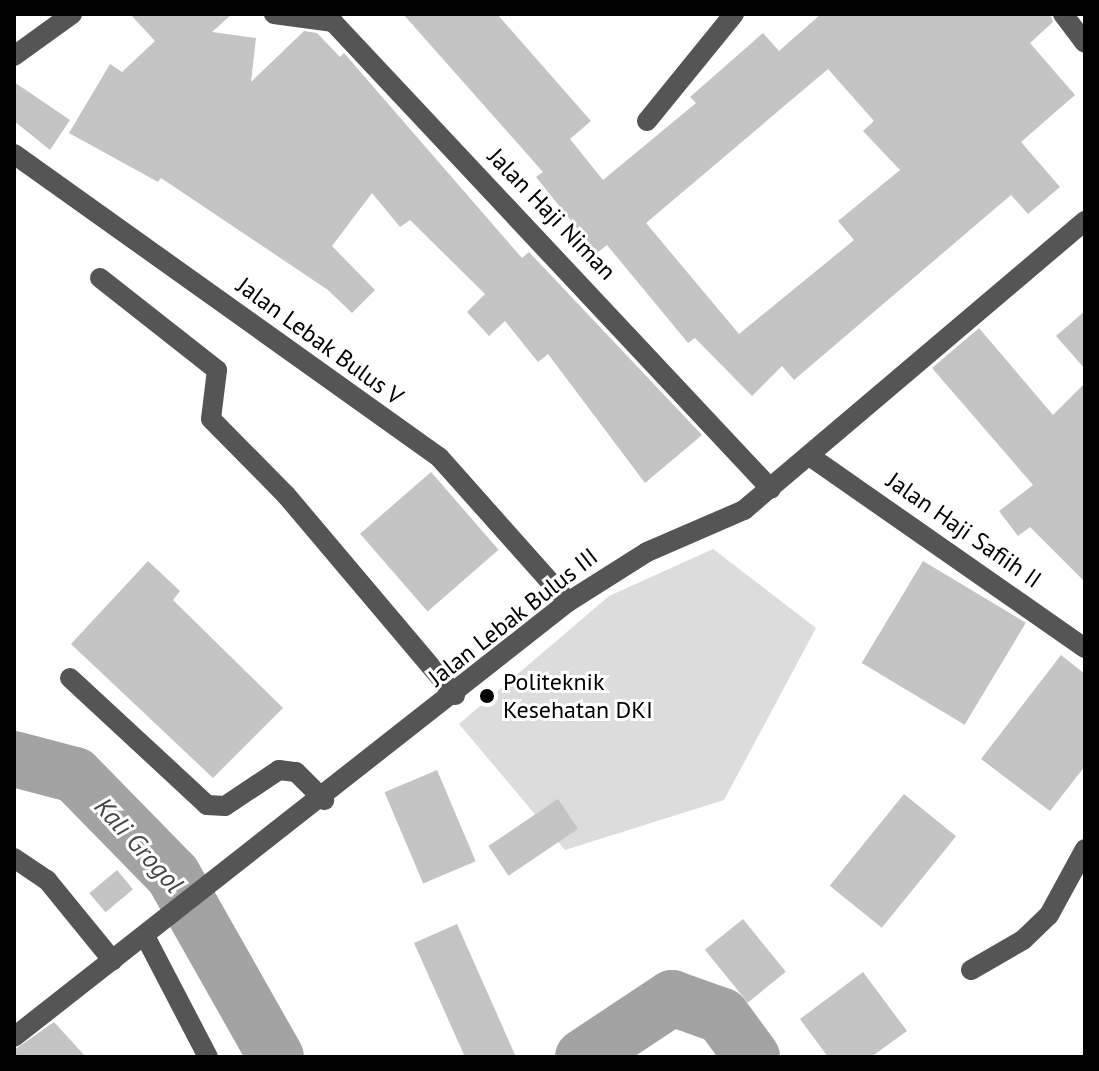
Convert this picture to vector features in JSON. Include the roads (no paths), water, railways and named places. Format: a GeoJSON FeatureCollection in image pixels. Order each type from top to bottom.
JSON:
{"type":"FeatureCollection","features":[{"type":"Feature","properties":{"kind":"street"},"geometry":{"type":"LineString","coordinates":[[14,56],[72,14]]}},
{"type":"Feature","properties":{"kind":"street","name":"Jalan Haji Niman"},"geometry":{"type":"LineString","coordinates":[[274,14],[333,22],[771,489]]}},
{"type":"Feature","properties":{"kind":"street"},"geometry":{"type":"LineString","coordinates":[[647,121],[734,14]]}},
{"type":"Feature","properties":{"kind":"street"},"geometry":{"type":"LineString","coordinates":[[1063,14],[1085,43]]}},
{"type":"Feature","properties":{"kind":"street","name":"Jalan Lebak Bulus V"},"geometry":{"type":"LineString","coordinates":[[14,154],[439,457],[568,602]]}},
{"type":"Feature","properties":{"kind":"street","name":"Jalan Lebak Bulus III"},"geometry":{"type":"LineString","coordinates":[[14,1037],[324,800],[568,602],[647,552],[744,510],[811,457],[1085,221]]}},
{"type":"Feature","properties":{"kind":"street"},"geometry":{"type":"LineString","coordinates":[[100,278],[217,370],[211,419],[286,495],[455,695]]}},
{"type":"Feature","properties":{"kind":"street","name":"Jalan Haji Safiih II"},"geometry":{"type":"LineString","coordinates":[[811,457],[1085,648]]}},
{"type":"Feature","properties":{"kind":"street"},"geometry":{"type":"LineString","coordinates":[[70,678],[207,805],[225,806],[279,770],[296,772],[324,800]]}},
{"type":"Feature","properties":{"kind":"street"},"geometry":{"type":"LineString","coordinates":[[971,970],[1023,940],[1049,915],[1085,849]]}},
{"type":"Feature","properties":{"kind":"street"},"geometry":{"type":"LineString","coordinates":[[14,858],[47,880],[113,961]]}},
{"type":"Feature","properties":{"kind":"street"},"geometry":{"type":"LineString","coordinates":[[145,936],[208,1057]]}},
{"type":"Feature","properties":{"kind":"waterway","name":"Kali Grogol"},"geometry":{"type":"LineString","coordinates":[[14,759],[75,775],[173,875],[276,1057]]}},
{"type":"Feature","properties":{"kind":"waterway","name":"Kali Grogol"},"geometry":{"type":"LineString","coordinates":[[583,1057],[672,998],[722,1016],[752,1057]]}},
{"type":"Feature","properties":{"kind":"place","name":"Politeknik Kesehatan DKI"},"geometry":{"type":"Point","coordinates":[487,696]}}]}
